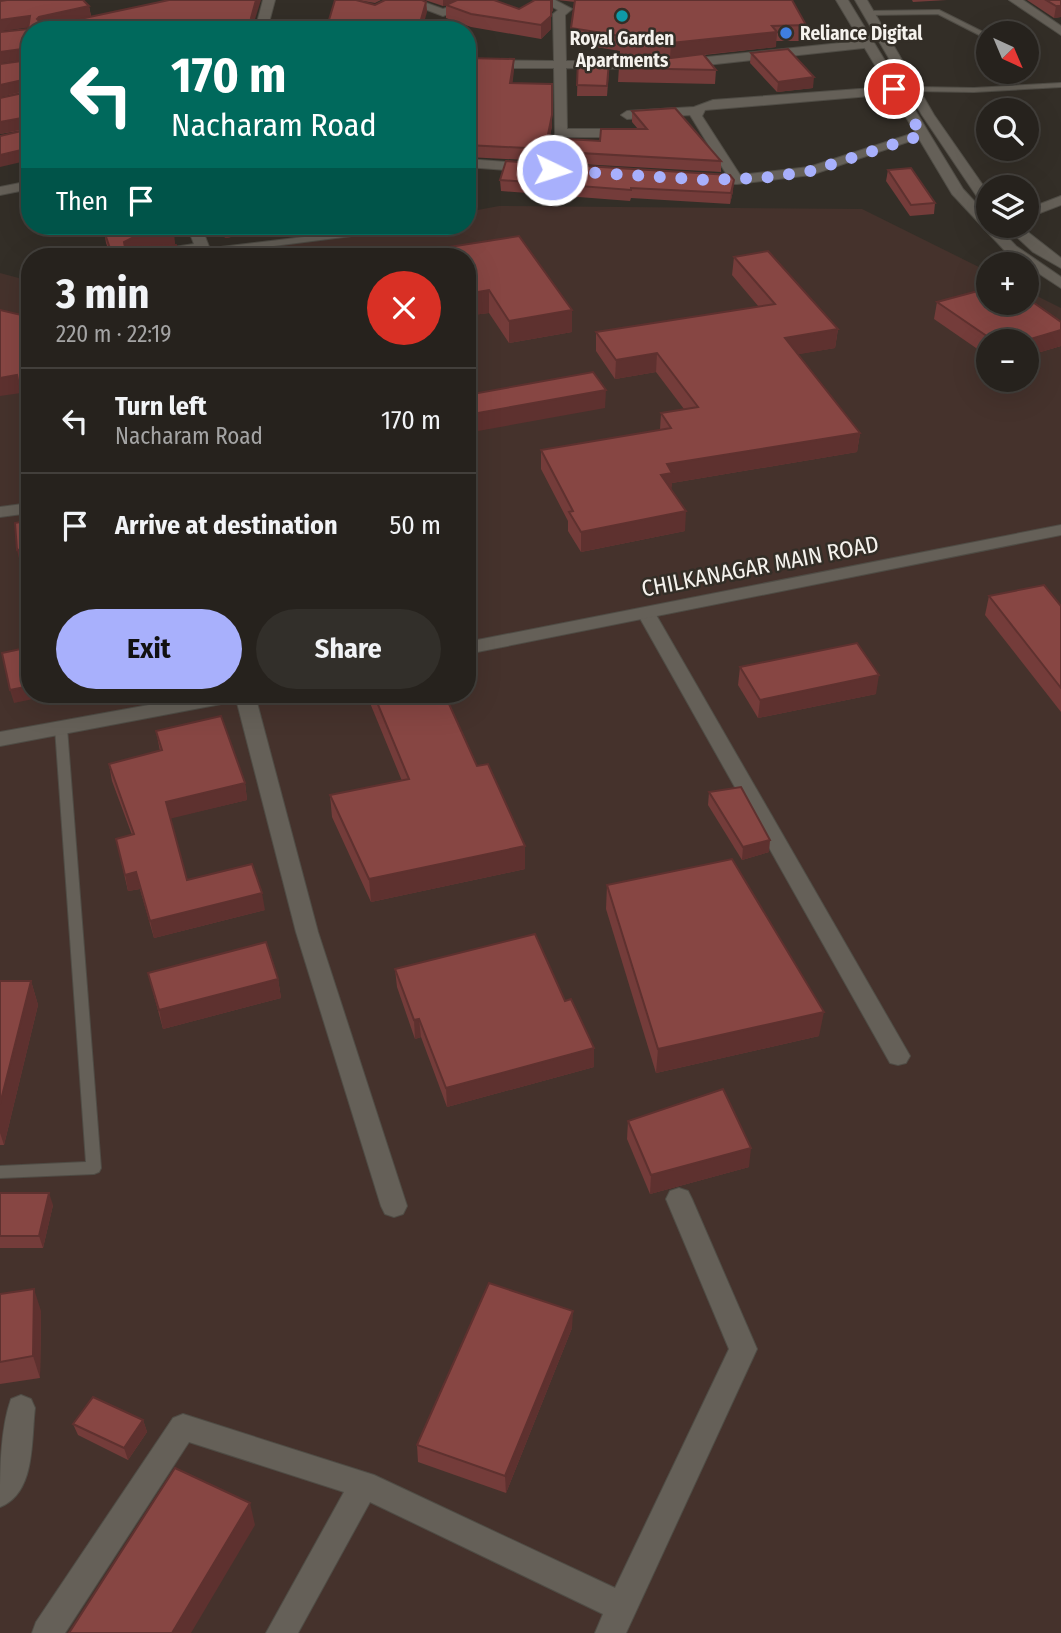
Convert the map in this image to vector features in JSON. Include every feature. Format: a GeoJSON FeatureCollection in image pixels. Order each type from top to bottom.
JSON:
{"type":"FeatureCollection","features":[{"type":"Feature","properties":{"kind":"street"},"geometry":{"type":"LineString","coordinates":[[263,21],[269,0]]}},
{"type":"Feature","properties":{"kind":"street"},"geometry":{"type":"LineString","coordinates":[[407,0],[443,13],[468,5]]}},
{"type":"Feature","properties":{"kind":"street"},"geometry":{"type":"LineString","coordinates":[[476,164],[559,170],[559,14],[573,9],[547,0]]}},
{"type":"Feature","properties":{"kind":"street"},"geometry":{"type":"LineString","coordinates":[[842,0],[957,191],[1011,249],[1061,284]]}},
{"type":"Feature","properties":{"kind":"street"},"geometry":{"type":"LineString","coordinates":[[861,0],[913,89],[976,186]]}},
{"type":"Feature","properties":{"kind":"street"},"geometry":{"type":"LineString","coordinates":[[1015,0],[1061,31]]}},
{"type":"Feature","properties":{"kind":"street"},"geometry":{"type":"LineString","coordinates":[[670,65],[869,44]]}},
{"type":"Feature","properties":{"kind":"street"},"geometry":{"type":"LineString","coordinates":[[476,64],[656,65]]}},
{"type":"Feature","properties":{"kind":"street"},"geometry":{"type":"LineString","coordinates":[[737,180],[696,116],[700,107],[913,89]]}},
{"type":"Feature","properties":{"kind":"street"},"geometry":{"type":"LineString","coordinates":[[627,115],[699,111]]}},
{"type":"Feature","properties":{"kind":"street"},"geometry":{"type":"LineString","coordinates":[[561,133],[629,133]]}},
{"type":"Feature","properties":{"kind":"street"},"geometry":{"type":"LineString","coordinates":[[694,179],[737,180],[811,171],[922,135]]}},
{"type":"Feature","properties":{"kind":"street"},"geometry":{"type":"LineString","coordinates":[[2,187],[21,186]]}},
{"type":"Feature","properties":{"kind":"street"},"geometry":{"type":"LineString","coordinates":[[1039,209],[1061,200]]}},
{"type":"Feature","properties":{"kind":"street"},"geometry":{"type":"LineString","coordinates":[[1026,238],[1061,264]]}},
{"type":"Feature","properties":{"kind":"street"},"geometry":{"type":"LineString","coordinates":[[0,512],[21,509]]}},
{"type":"Feature","properties":{"kind":"street","name":"CHILKANAGAR MAIN ROAD"},"geometry":{"type":"LineString","coordinates":[[476,646],[1061,530]]}},
{"type":"Feature","properties":{"kind":"street"},"geometry":{"type":"LineString","coordinates":[[646,614],[898,1056]]}},
{"type":"Feature","properties":{"kind":"street"},"geometry":{"type":"LineString","coordinates":[[0,739],[193,703]]}},
{"type":"Feature","properties":{"kind":"street"},"geometry":{"type":"LineString","coordinates":[[247,703],[307,932],[394,1206]]}},
{"type":"Feature","properties":{"kind":"street"},"geometry":{"type":"LineString","coordinates":[[47,1633],[183,1427],[364,1485],[616,1620],[743,1349],[679,1199]]}},
{"type":"Feature","properties":{"kind":"street"},"geometry":{"type":"LineString","coordinates":[[0,1493],[13,1476],[20,1408]]}},
{"type":"Feature","properties":{"kind":"street"},"geometry":{"type":"LineString","coordinates":[[281,1633],[364,1485]]}},
{"type":"Feature","properties":{"kind":"lane"},"geometry":{"type":"LineString","coordinates":[[869,13],[939,12],[976,31]]}},
{"type":"Feature","properties":{"kind":"lane"},"geometry":{"type":"LineString","coordinates":[[913,89],[974,90],[1061,85]]}},
{"type":"Feature","properties":{"kind":"lane"},"geometry":{"type":"LineString","coordinates":[[236,248],[341,235]]}},
{"type":"Feature","properties":{"kind":"lane"},"geometry":{"type":"LineString","coordinates":[[0,1172],[94,1168],[61,727]]}},
{"type":"Feature","properties":{"kind":"shaded area"},"geometry":{"type":"Polygon","coordinates":[[[499,206],[862,209],[976,266],[976,315],[1039,315],[1039,297],[1061,308],[1061,1633],[0,1633],[0,273],[21,279],[21,703],[476,703],[476,248],[260,248],[335,235],[476,235],[476,210],[499,206]]]}},
{"type":"Feature","properties":{"kind":"building"},"geometry":{"type":"Polygon","coordinates":[[[83,0],[89,6],[39,17],[39,21],[29,21],[30,16],[0,20],[0,1],[83,0]]]}},
{"type":"Feature","properties":{"kind":"building"},"geometry":{"type":"Polygon","coordinates":[[[169,0],[256,0],[251,18],[256,21],[71,21],[169,0]]]}},
{"type":"Feature","properties":{"kind":"building"},"geometry":{"type":"Polygon","coordinates":[[[335,0],[356,0],[375,5],[385,0],[426,2],[421,21],[329,21],[335,0]]]}},
{"type":"Feature","properties":{"kind":"building"},"geometry":{"type":"Polygon","coordinates":[[[457,0],[494,0],[519,9],[535,0],[551,0],[551,16],[541,25],[471,14],[446,5],[457,0]]]}},
{"type":"Feature","properties":{"kind":"building"},"geometry":{"type":"Polygon","coordinates":[[[575,0],[792,0],[806,25],[772,26],[777,32],[671,43],[620,43],[621,36],[571,28],[575,0]]]}},
{"type":"Feature","properties":{"kind":"building"},"geometry":{"type":"Polygon","coordinates":[[[1046,0],[1061,0],[1061,6],[1056,6],[1046,0]]]}},
{"type":"Feature","properties":{"kind":"building"},"geometry":{"type":"Polygon","coordinates":[[[21,30],[21,49],[0,52],[0,32],[21,30]]]}},
{"type":"Feature","properties":{"kind":"building"},"geometry":{"type":"Polygon","coordinates":[[[788,49],[814,77],[778,82],[751,53],[788,49]]]}},
{"type":"Feature","properties":{"kind":"building"},"geometry":{"type":"Polygon","coordinates":[[[703,54],[716,70],[618,68],[619,57],[671,58],[703,54]]]}},
{"type":"Feature","properties":{"kind":"building"},"geometry":{"type":"Polygon","coordinates":[[[476,58],[514,59],[510,83],[552,84],[552,115],[545,149],[476,145],[476,58]]]}},
{"type":"Feature","properties":{"kind":"building"},"geometry":{"type":"Polygon","coordinates":[[[578,60],[609,61],[607,86],[577,85],[578,60]]]}},
{"type":"Feature","properties":{"kind":"building"},"geometry":{"type":"Polygon","coordinates":[[[21,61],[21,80],[0,85],[0,64],[21,61]]]}},
{"type":"Feature","properties":{"kind":"building"},"geometry":{"type":"Polygon","coordinates":[[[21,94],[21,118],[0,122],[0,98],[21,94]]]}},
{"type":"Feature","properties":{"kind":"building"},"geometry":{"type":"Polygon","coordinates":[[[675,108],[721,161],[563,152],[567,139],[600,141],[601,129],[647,129],[632,111],[675,108]]]}},
{"type":"Feature","properties":{"kind":"building"},"geometry":{"type":"Polygon","coordinates":[[[21,131],[21,150],[0,155],[0,136],[21,131]]]}},
{"type":"Feature","properties":{"kind":"building"},"geometry":{"type":"Polygon","coordinates":[[[506,161],[730,175],[734,180],[731,193],[631,190],[500,180],[506,161]]]}},
{"type":"Feature","properties":{"kind":"building"},"geometry":{"type":"Polygon","coordinates":[[[911,168],[935,203],[911,205],[888,170],[911,168]]]}},
{"type":"Feature","properties":{"kind":"building"},"geometry":{"type":"Polygon","coordinates":[[[105,235],[153,235],[132,238],[124,242],[125,247],[176,245],[177,248],[110,248],[105,235]]]}},
{"type":"Feature","properties":{"kind":"building"},"geometry":{"type":"Polygon","coordinates":[[[519,236],[572,310],[509,321],[489,290],[476,292],[476,248],[443,248],[519,236]]]}},
{"type":"Feature","properties":{"kind":"building"},"geometry":{"type":"Polygon","coordinates":[[[768,251],[838,329],[785,338],[860,433],[667,464],[672,473],[661,475],[686,511],[581,532],[541,450],[671,428],[661,413],[698,407],[657,353],[616,360],[596,332],[775,304],[734,257],[768,251]]]}},
{"type":"Feature","properties":{"kind":"building"},"geometry":{"type":"Polygon","coordinates":[[[976,292],[976,315],[1039,315],[1039,306],[1061,322],[1061,330],[1039,337],[1039,329],[976,329],[937,302],[976,292]]]}},
{"type":"Feature","properties":{"kind":"building"},"geometry":{"type":"Polygon","coordinates":[[[0,310],[21,315],[21,395],[17,375],[0,378],[0,310]]]}},
{"type":"Feature","properties":{"kind":"building"},"geometry":{"type":"Polygon","coordinates":[[[593,372],[606,390],[476,413],[476,393],[593,372]]]}},
{"type":"Feature","properties":{"kind":"building"},"geometry":{"type":"Polygon","coordinates":[[[21,522],[21,549],[17,550],[15,523],[21,522]]]}},
{"type":"Feature","properties":{"kind":"building"},"geometry":{"type":"Polygon","coordinates":[[[1044,585],[1061,606],[1061,688],[989,596],[1044,585]]]}},
{"type":"Feature","properties":{"kind":"building"},"geometry":{"type":"Polygon","coordinates":[[[857,643],[879,675],[760,700],[740,667],[857,643]]]}},
{"type":"Feature","properties":{"kind":"building"},"geometry":{"type":"Polygon","coordinates":[[[21,649],[21,688],[10,690],[2,653],[21,649]]]}},
{"type":"Feature","properties":{"kind":"building"},"geometry":{"type":"Polygon","coordinates":[[[377,703],[449,703],[477,766],[488,764],[525,846],[369,879],[330,795],[409,779],[377,703]]]}},
{"type":"Feature","properties":{"kind":"building"},"geometry":{"type":"Polygon","coordinates":[[[221,716],[245,783],[166,802],[187,880],[252,864],[262,893],[150,921],[136,872],[125,875],[116,839],[134,834],[109,764],[162,750],[156,731],[221,716]]]}},
{"type":"Feature","properties":{"kind":"building"},"geometry":{"type":"Polygon","coordinates":[[[741,787],[770,840],[743,847],[709,792],[741,787]]]}},
{"type":"Feature","properties":{"kind":"building"},"geometry":{"type":"Polygon","coordinates":[[[732,859],[824,1012],[658,1049],[607,885],[732,859]]]}},
{"type":"Feature","properties":{"kind":"building"},"geometry":{"type":"Polygon","coordinates":[[[535,934],[565,1001],[571,999],[594,1048],[446,1088],[419,1019],[414,1020],[395,969],[535,934]]]}},
{"type":"Feature","properties":{"kind":"building"},"geometry":{"type":"Polygon","coordinates":[[[266,942],[278,979],[159,1010],[148,973],[266,942]]]}},
{"type":"Feature","properties":{"kind":"building"},"geometry":{"type":"Polygon","coordinates":[[[0,981],[31,981],[0,1104],[0,981]]]}},
{"type":"Feature","properties":{"kind":"building"},"geometry":{"type":"Polygon","coordinates":[[[723,1089],[751,1148],[651,1175],[628,1121],[723,1089]]]}},
{"type":"Feature","properties":{"kind":"building"},"geometry":{"type":"Polygon","coordinates":[[[0,1193],[49,1193],[39,1236],[0,1236],[0,1193]]]}},
{"type":"Feature","properties":{"kind":"building"},"geometry":{"type":"Polygon","coordinates":[[[489,1283],[573,1311],[505,1476],[417,1445],[489,1283]]]}},
{"type":"Feature","properties":{"kind":"building"},"geometry":{"type":"Polygon","coordinates":[[[34,1289],[33,1356],[0,1362],[0,1294],[34,1289]]]}},
{"type":"Feature","properties":{"kind":"building"},"geometry":{"type":"Polygon","coordinates":[[[93,1397],[143,1420],[124,1448],[73,1424],[93,1397]]]}},
{"type":"Feature","properties":{"kind":"building"},"geometry":{"type":"Polygon","coordinates":[[[175,1468],[250,1503],[172,1633],[69,1633],[175,1468]]]}},
{"type":"Feature","properties":{"kind":"place","name":"Royal Garden Apartments"},"geometry":{"type":"Point","coordinates":[622,16]}},
{"type":"Feature","properties":{"kind":"place","name":"Reliance Digital"},"geometry":{"type":"Point","coordinates":[786,33]}},
{"type":"Feature","properties":{"kind":"route"},"geometry":{"type":"LineString","coordinates":[[552,170],[707,180],[762,178],[811,171],[922,135],[894,89]]}}]}
